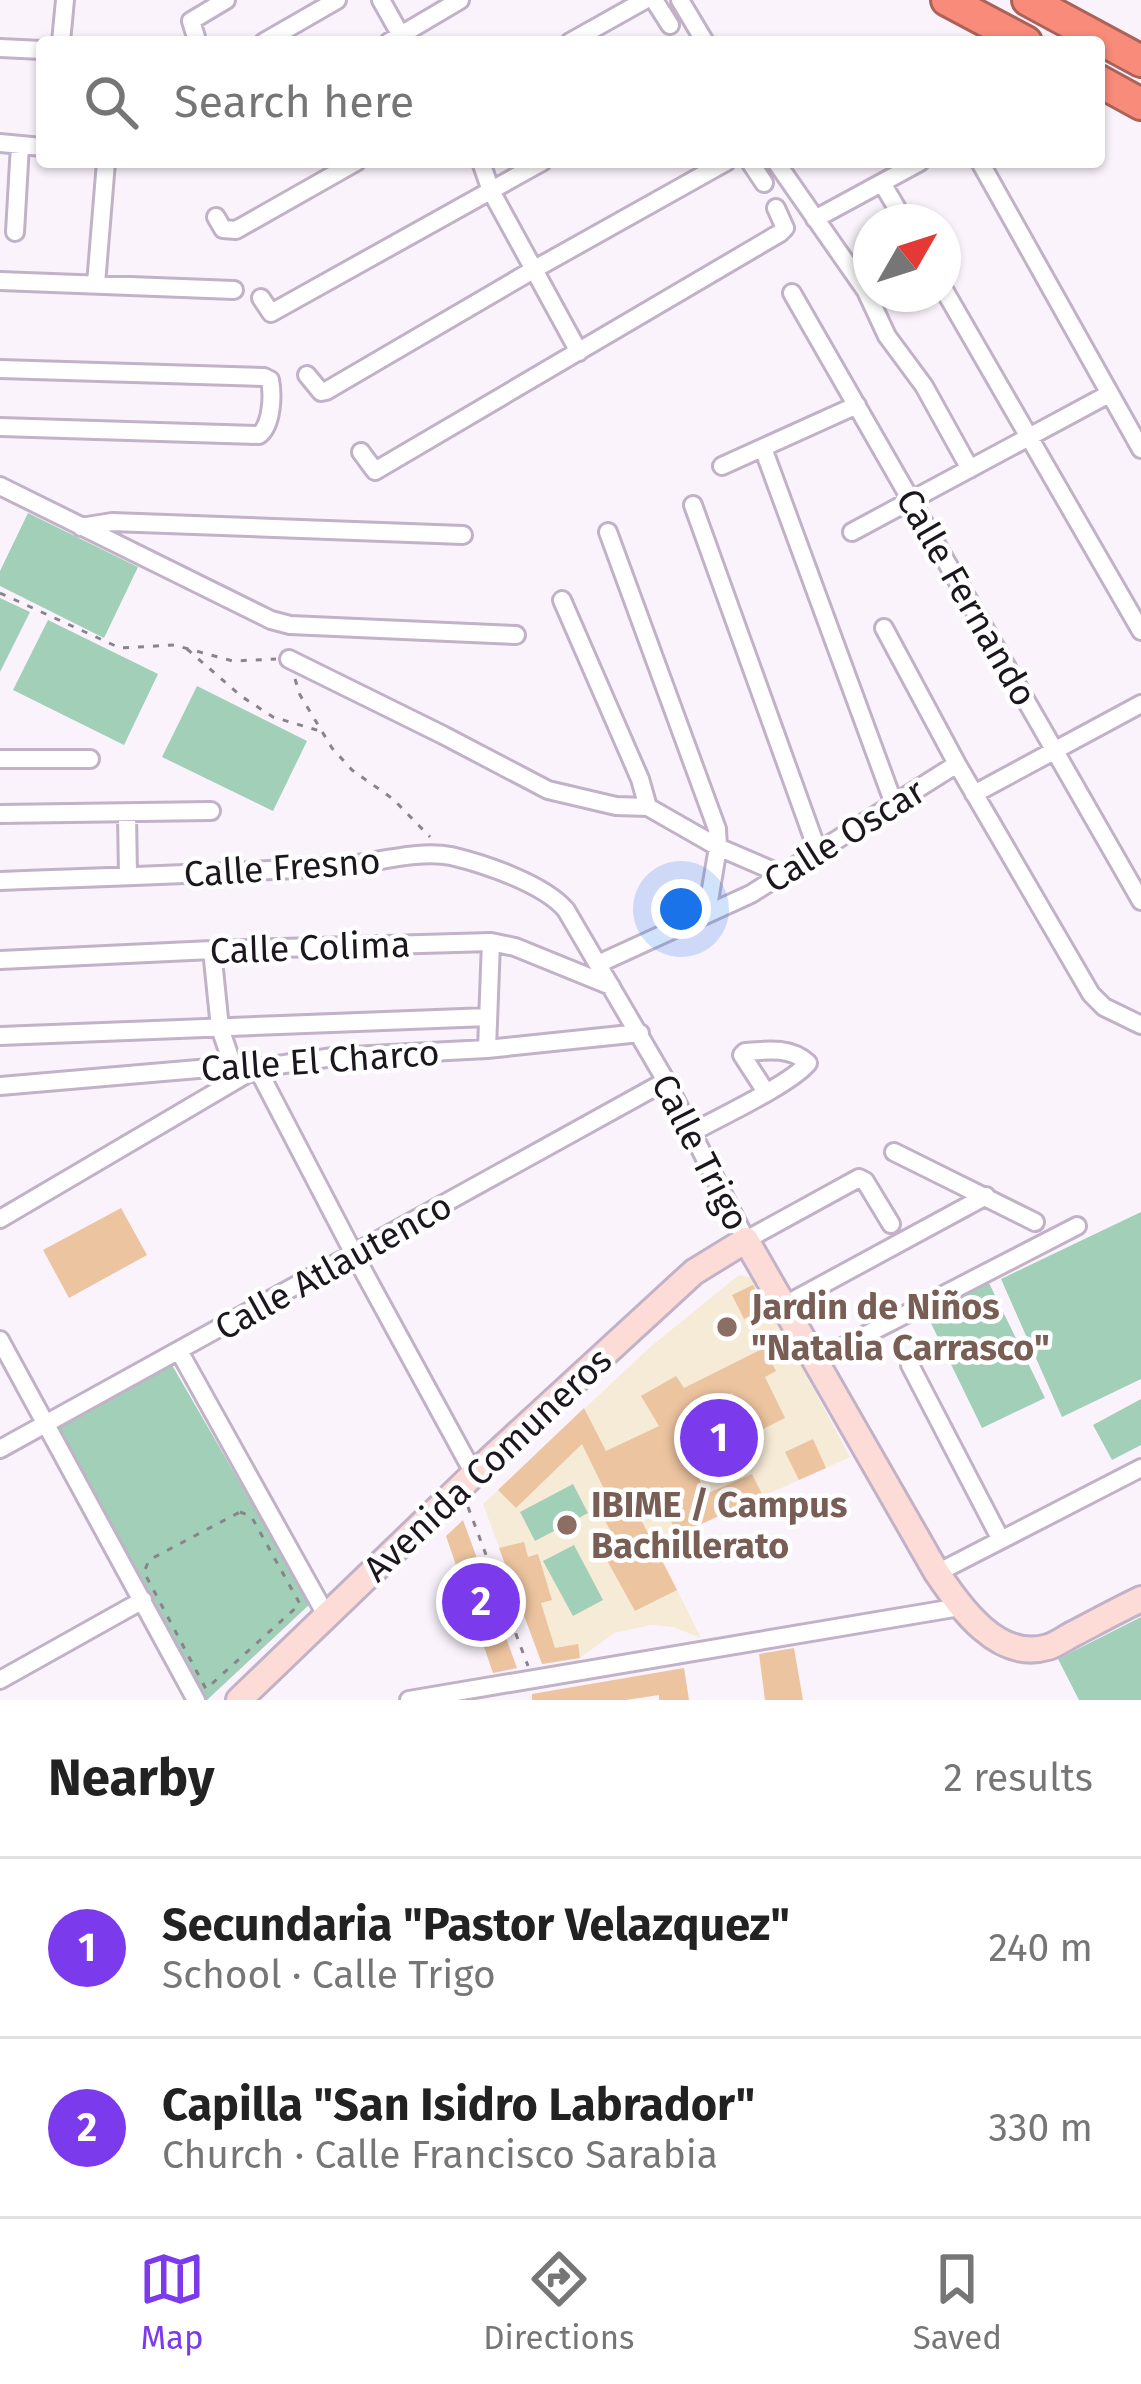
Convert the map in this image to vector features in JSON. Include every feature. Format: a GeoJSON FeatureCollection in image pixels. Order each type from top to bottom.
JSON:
{"type":"FeatureCollection","features":[{"type":"Feature","properties":{"kind":"highway"},"geometry":{"type":"LineString","coordinates":[[947,0],[1015,36]]}},
{"type":"Feature","properties":{"kind":"highway"},"geometry":{"type":"LineString","coordinates":[[1028,0],[1095,36]]}},
{"type":"Feature","properties":{"kind":"highway"},"geometry":{"type":"LineString","coordinates":[[1105,42],[1141,61]]}},
{"type":"Feature","properties":{"kind":"highway"},"geometry":{"type":"LineString","coordinates":[[1105,84],[1141,104]]}},
{"type":"Feature","properties":{"kind":"main road","name":"Calle Trigo"},"geometry":{"type":"LineString","coordinates":[[746,1240],[937,1573],[983,1630],[1006,1645],[1047,1648],[1141,1598]]}},
{"type":"Feature","properties":{"kind":"main road","name":"Avenida Comuneros"},"geometry":{"type":"LineString","coordinates":[[238,1700],[694,1272],[746,1240]]}},
{"type":"Feature","properties":{"kind":"street"},"geometry":{"type":"LineString","coordinates":[[62,36],[65,0]]}},
{"type":"Feature","properties":{"kind":"street"},"geometry":{"type":"LineString","coordinates":[[196,36],[191,21],[226,0]]}},
{"type":"Feature","properties":{"kind":"street"},"geometry":{"type":"LineString","coordinates":[[274,36],[337,0]]}},
{"type":"Feature","properties":{"kind":"street"},"geometry":{"type":"LineString","coordinates":[[381,0],[396,36]]}},
{"type":"Feature","properties":{"kind":"street"},"geometry":{"type":"LineString","coordinates":[[404,36],[460,0]]}},
{"type":"Feature","properties":{"kind":"street"},"geometry":{"type":"LineString","coordinates":[[581,36],[650,0],[670,25]]}},
{"type":"Feature","properties":{"kind":"street"},"geometry":{"type":"LineString","coordinates":[[680,0],[701,36]]}},
{"type":"Feature","properties":{"kind":"street"},"geometry":{"type":"LineString","coordinates":[[0,48],[36,50]]}},
{"type":"Feature","properties":{"kind":"street"},"geometry":{"type":"LineString","coordinates":[[0,143],[36,146]]}},
{"type":"Feature","properties":{"kind":"street"},"geometry":{"type":"LineString","coordinates":[[15,232],[20,145]]}},
{"type":"Feature","properties":{"kind":"street"},"geometry":{"type":"LineString","coordinates":[[96,284],[106,168]]}},
{"type":"Feature","properties":{"kind":"street"},"geometry":{"type":"LineString","coordinates":[[216,217],[223,229],[236,230],[345,168]]}},
{"type":"Feature","properties":{"kind":"street"},"geometry":{"type":"LineString","coordinates":[[479,168],[579,352]]}},
{"type":"Feature","properties":{"kind":"street"},"geometry":{"type":"LineString","coordinates":[[261,298],[272,313],[531,168]]}},
{"type":"Feature","properties":{"kind":"street"},"geometry":{"type":"LineString","coordinates":[[307,375],[317,389],[326,391],[715,168]]}},
{"type":"Feature","properties":{"kind":"street"},"geometry":{"type":"LineString","coordinates":[[754,168],[764,183]]}},
{"type":"Feature","properties":{"kind":"street"},"geometry":{"type":"LineString","coordinates":[[780,168],[866,290],[887,336],[924,386],[970,470]]}},
{"type":"Feature","properties":{"kind":"street"},"geometry":{"type":"LineString","coordinates":[[815,219],[909,168]]}},
{"type":"Feature","properties":{"kind":"street"},"geometry":{"type":"LineString","coordinates":[[983,168],[1141,449]]}},
{"type":"Feature","properties":{"kind":"street"},"geometry":{"type":"LineString","coordinates":[[882,183],[894,204]]}},
{"type":"Feature","properties":{"kind":"street"},"geometry":{"type":"LineString","coordinates":[[361,452],[375,471],[579,352],[780,232],[785,228],[776,208]]}},
{"type":"Feature","properties":{"kind":"street"},"geometry":{"type":"LineString","coordinates":[[0,281],[234,290]]}},
{"type":"Feature","properties":{"kind":"street","name":"Calle Fernando"},"geometry":{"type":"LineString","coordinates":[[792,292],[1141,902]]}},
{"type":"Feature","properties":{"kind":"street"},"geometry":{"type":"LineString","coordinates":[[957,312],[1141,631]]}},
{"type":"Feature","properties":{"kind":"street"},"geometry":{"type":"LineString","coordinates":[[0,369],[264,377],[272,387],[266,431],[260,435],[0,428]]}},
{"type":"Feature","properties":{"kind":"street"},"geometry":{"type":"LineString","coordinates":[[852,532],[1109,394]]}},
{"type":"Feature","properties":{"kind":"street"},"geometry":{"type":"LineString","coordinates":[[722,466],[857,405]]}},
{"type":"Feature","properties":{"kind":"street"},"geometry":{"type":"LineString","coordinates":[[763,448],[894,805]]}},
{"type":"Feature","properties":{"kind":"street"},"geometry":{"type":"LineString","coordinates":[[0,486],[272,620],[290,625],[516,635]]}},
{"type":"Feature","properties":{"kind":"street"},"geometry":{"type":"LineString","coordinates":[[693,506],[818,852]]}},
{"type":"Feature","properties":{"kind":"street"},"geometry":{"type":"LineString","coordinates":[[81,527],[112,522],[463,535]]}},
{"type":"Feature","properties":{"kind":"street"},"geometry":{"type":"LineString","coordinates":[[608,532],[717,829],[706,914]]}},
{"type":"Feature","properties":{"kind":"street"},"geometry":{"type":"LineString","coordinates":[[562,600],[648,807]]}},
{"type":"Feature","properties":{"kind":"street"},"geometry":{"type":"LineString","coordinates":[[884,628],[1096,1002],[1141,1025]]}},
{"type":"Feature","properties":{"kind":"street"},"geometry":{"type":"LineString","coordinates":[[289,659],[548,790],[616,806],[648,807],[718,848],[781,874]]}},
{"type":"Feature","properties":{"kind":"street","name":"Calle Oscar"},"geometry":{"type":"LineString","coordinates":[[974,794],[1141,704]]}},
{"type":"Feature","properties":{"kind":"street"},"geometry":{"type":"LineString","coordinates":[[0,759],[90,758]]}},
{"type":"Feature","properties":{"kind":"street","name":"Calle Oscar"},"geometry":{"type":"LineString","coordinates":[[598,964],[751,894],[957,764]]}},
{"type":"Feature","properties":{"kind":"street"},"geometry":{"type":"LineString","coordinates":[[0,814],[211,812]]}},
{"type":"Feature","properties":{"kind":"street"},"geometry":{"type":"LineString","coordinates":[[127,814],[128,876]]}},
{"type":"Feature","properties":{"kind":"street","name":"Calle Fresno"},"geometry":{"type":"LineString","coordinates":[[0,881],[338,867],[448,855],[539,886],[555,896]]}},
{"type":"Feature","properties":{"kind":"street","name":"Calle Trigo"},"geometry":{"type":"LineString","coordinates":[[555,896],[640,1033],[746,1240]]}},
{"type":"Feature","properties":{"kind":"street"},"geometry":{"type":"LineString","coordinates":[[487,1049],[491,942]]}},
{"type":"Feature","properties":{"kind":"street","name":"Calle Colima"},"geometry":{"type":"LineString","coordinates":[[0,960],[491,942],[515,947],[612,987]]}},
{"type":"Feature","properties":{"kind":"street"},"geometry":{"type":"LineString","coordinates":[[212,950],[220,1028],[233,1066]]}},
{"type":"Feature","properties":{"kind":"street"},"geometry":{"type":"LineString","coordinates":[[0,1036],[488,1017]]}},
{"type":"Feature","properties":{"kind":"street","name":"Calle El Charco"},"geometry":{"type":"LineString","coordinates":[[0,1086],[640,1033]]}},
{"type":"Feature","properties":{"kind":"street"},"geometry":{"type":"LineString","coordinates":[[691,1133],[766,1092],[803,1070],[808,1063],[805,1058],[778,1049],[742,1055],[766,1092]]}},
{"type":"Feature","properties":{"kind":"street"},"geometry":{"type":"LineString","coordinates":[[0,1219],[257,1068],[468,1480]]}},
{"type":"Feature","properties":{"kind":"street","name":"Calle Atlautenco"},"geometry":{"type":"LineString","coordinates":[[0,1449],[666,1081]]}},
{"type":"Feature","properties":{"kind":"street"},"geometry":{"type":"LineString","coordinates":[[895,1152],[1035,1222]]}},
{"type":"Feature","properties":{"kind":"street"},"geometry":{"type":"LineString","coordinates":[[746,1240],[859,1178],[891,1224]]}},
{"type":"Feature","properties":{"kind":"street"},"geometry":{"type":"LineString","coordinates":[[784,1306],[986,1196]]}},
{"type":"Feature","properties":{"kind":"street"},"geometry":{"type":"LineString","coordinates":[[815,1361],[1076,1226]]}},
{"type":"Feature","properties":{"kind":"street"},"geometry":{"type":"LineString","coordinates":[[0,1340],[196,1700]]}},
{"type":"Feature","properties":{"kind":"street"},"geometry":{"type":"LineString","coordinates":[[179,1352],[326,1615]]}},
{"type":"Feature","properties":{"kind":"street"},"geometry":{"type":"LineString","coordinates":[[910,1365],[1000,1540]]}},
{"type":"Feature","properties":{"kind":"street"},"geometry":{"type":"LineString","coordinates":[[937,1573],[1141,1468]]}},
{"type":"Feature","properties":{"kind":"street"},"geometry":{"type":"LineString","coordinates":[[0,1680],[142,1600]]}},
{"type":"Feature","properties":{"kind":"street"},"geometry":{"type":"LineString","coordinates":[[409,1700],[960,1607]]}},
{"type":"Feature","properties":{"kind":"path"},"geometry":{"type":"LineString","coordinates":[[0,593],[120,648],[174,645],[233,661],[289,659],[300,695],[332,748],[352,770],[393,799],[448,855]]}},
{"type":"Feature","properties":{"kind":"path"},"geometry":{"type":"LineString","coordinates":[[186,648],[273,717],[322,732]]}},
{"type":"Feature","properties":{"kind":"path"},"geometry":{"type":"LineString","coordinates":[[468,1480],[532,1679]]}},
{"type":"Feature","properties":{"kind":"path"},"geometry":{"type":"LineString","coordinates":[[246,1512],[300,1604],[206,1689],[144,1565],[246,1512]]}},
{"type":"Feature","properties":{"kind":"shaded area"},"geometry":{"type":"Polygon","coordinates":[[[739,1275],[754,1278],[850,1457],[655,1545],[701,1638],[673,1627],[651,1625],[614,1633],[580,1658],[542,1664],[483,1504],[649,1348],[739,1275]]]}},
{"type":"Feature","properties":{"kind":"green space"},"geometry":{"type":"Polygon","coordinates":[[[28,513],[138,567],[104,638],[0,586],[0,571],[28,513]]]}},
{"type":"Feature","properties":{"kind":"green space"},"geometry":{"type":"Polygon","coordinates":[[[0,598],[30,612],[0,672],[0,598]]]}},
{"type":"Feature","properties":{"kind":"green space"},"geometry":{"type":"Polygon","coordinates":[[[48,620],[158,674],[124,745],[13,690],[48,620]]]}},
{"type":"Feature","properties":{"kind":"green space"},"geometry":{"type":"Polygon","coordinates":[[[197,686],[307,741],[273,811],[162,757],[197,686]]]}},
{"type":"Feature","properties":{"kind":"green space"},"geometry":{"type":"Polygon","coordinates":[[[1141,1212],[1141,1379],[1062,1417],[1001,1279],[1141,1212]]]}},
{"type":"Feature","properties":{"kind":"green space"},"geometry":{"type":"Polygon","coordinates":[[[989,1283],[1045,1398],[982,1428],[926,1313],[989,1283]]]}},
{"type":"Feature","properties":{"kind":"green space"},"geometry":{"type":"Polygon","coordinates":[[[172,1365],[310,1604],[207,1700],[58,1428],[172,1365]]]}},
{"type":"Feature","properties":{"kind":"green space"},"geometry":{"type":"Polygon","coordinates":[[[1141,1399],[1141,1445],[1112,1460],[1093,1425],[1141,1399]]]}},
{"type":"Feature","properties":{"kind":"green space"},"geometry":{"type":"Polygon","coordinates":[[[573,1484],[588,1513],[535,1541],[520,1512],[573,1484]]]}},
{"type":"Feature","properties":{"kind":"green space"},"geometry":{"type":"Polygon","coordinates":[[[574,1545],[603,1600],[573,1616],[543,1561],[574,1545]]]}},
{"type":"Feature","properties":{"kind":"green space"},"geometry":{"type":"Polygon","coordinates":[[[1141,1617],[1141,1700],[1079,1700],[1058,1659],[1141,1617]]]}},
{"type":"Feature","properties":{"kind":"building"},"geometry":{"type":"Polygon","coordinates":[[[121,1208],[147,1255],[69,1298],[43,1250],[121,1208]]]}},
{"type":"Feature","properties":{"kind":"building"},"geometry":{"type":"Polygon","coordinates":[[[753,1285],[766,1308],[744,1319],[732,1295],[753,1285]]]}},
{"type":"Feature","properties":{"kind":"building"},"geometry":{"type":"Polygon","coordinates":[[[764,1348],[776,1371],[765,1377],[785,1418],[751,1435],[732,1393],[697,1411],[707,1429],[683,1443],[706,1494],[752,1474],[763,1496],[677,1535],[658,1492],[633,1504],[677,1590],[635,1611],[599,1546],[615,1538],[594,1503],[596,1493],[604,1489],[582,1444],[516,1508],[498,1490],[584,1408],[606,1451],[659,1426],[641,1396],[676,1376],[684,1388],[764,1348]]]}},
{"type":"Feature","properties":{"kind":"building"},"geometry":{"type":"Polygon","coordinates":[[[813,1439],[826,1468],[799,1480],[785,1452],[813,1439]]]}},
{"type":"Feature","properties":{"kind":"building"},"geometry":{"type":"Polygon","coordinates":[[[463,1520],[517,1668],[493,1673],[446,1536],[463,1520]]]}},
{"type":"Feature","properties":{"kind":"building"},"geometry":{"type":"Polygon","coordinates":[[[524,1542],[528,1557],[538,1554],[552,1600],[541,1603],[555,1648],[578,1644],[580,1658],[542,1664],[499,1548],[524,1542]]]}},
{"type":"Feature","properties":{"kind":"building"},"geometry":{"type":"Polygon","coordinates":[[[794,1648],[803,1700],[765,1700],[759,1654],[794,1648]]]}},
{"type":"Feature","properties":{"kind":"building"},"geometry":{"type":"Polygon","coordinates":[[[684,1668],[689,1700],[659,1700],[659,1695],[626,1700],[532,1700],[532,1694],[684,1668]]]}},
{"type":"Feature","properties":{"kind":"place","name":"Jardin de Niños \"Natalia Carrasco\""},"geometry":{"type":"Point","coordinates":[727,1327]}},
{"type":"Feature","properties":{"kind":"place","name":"Secundaria \"Pastor Velazquez\""},"geometry":{"type":"Point","coordinates":[719,1438]}},
{"type":"Feature","properties":{"kind":"place","name":"IBIME / Campus Bachillerato"},"geometry":{"type":"Point","coordinates":[567,1525]}},
{"type":"Feature","properties":{"kind":"place","name":"Capilla \"San Isidro Labrador\""},"geometry":{"type":"Point","coordinates":[481,1602]}}]}
